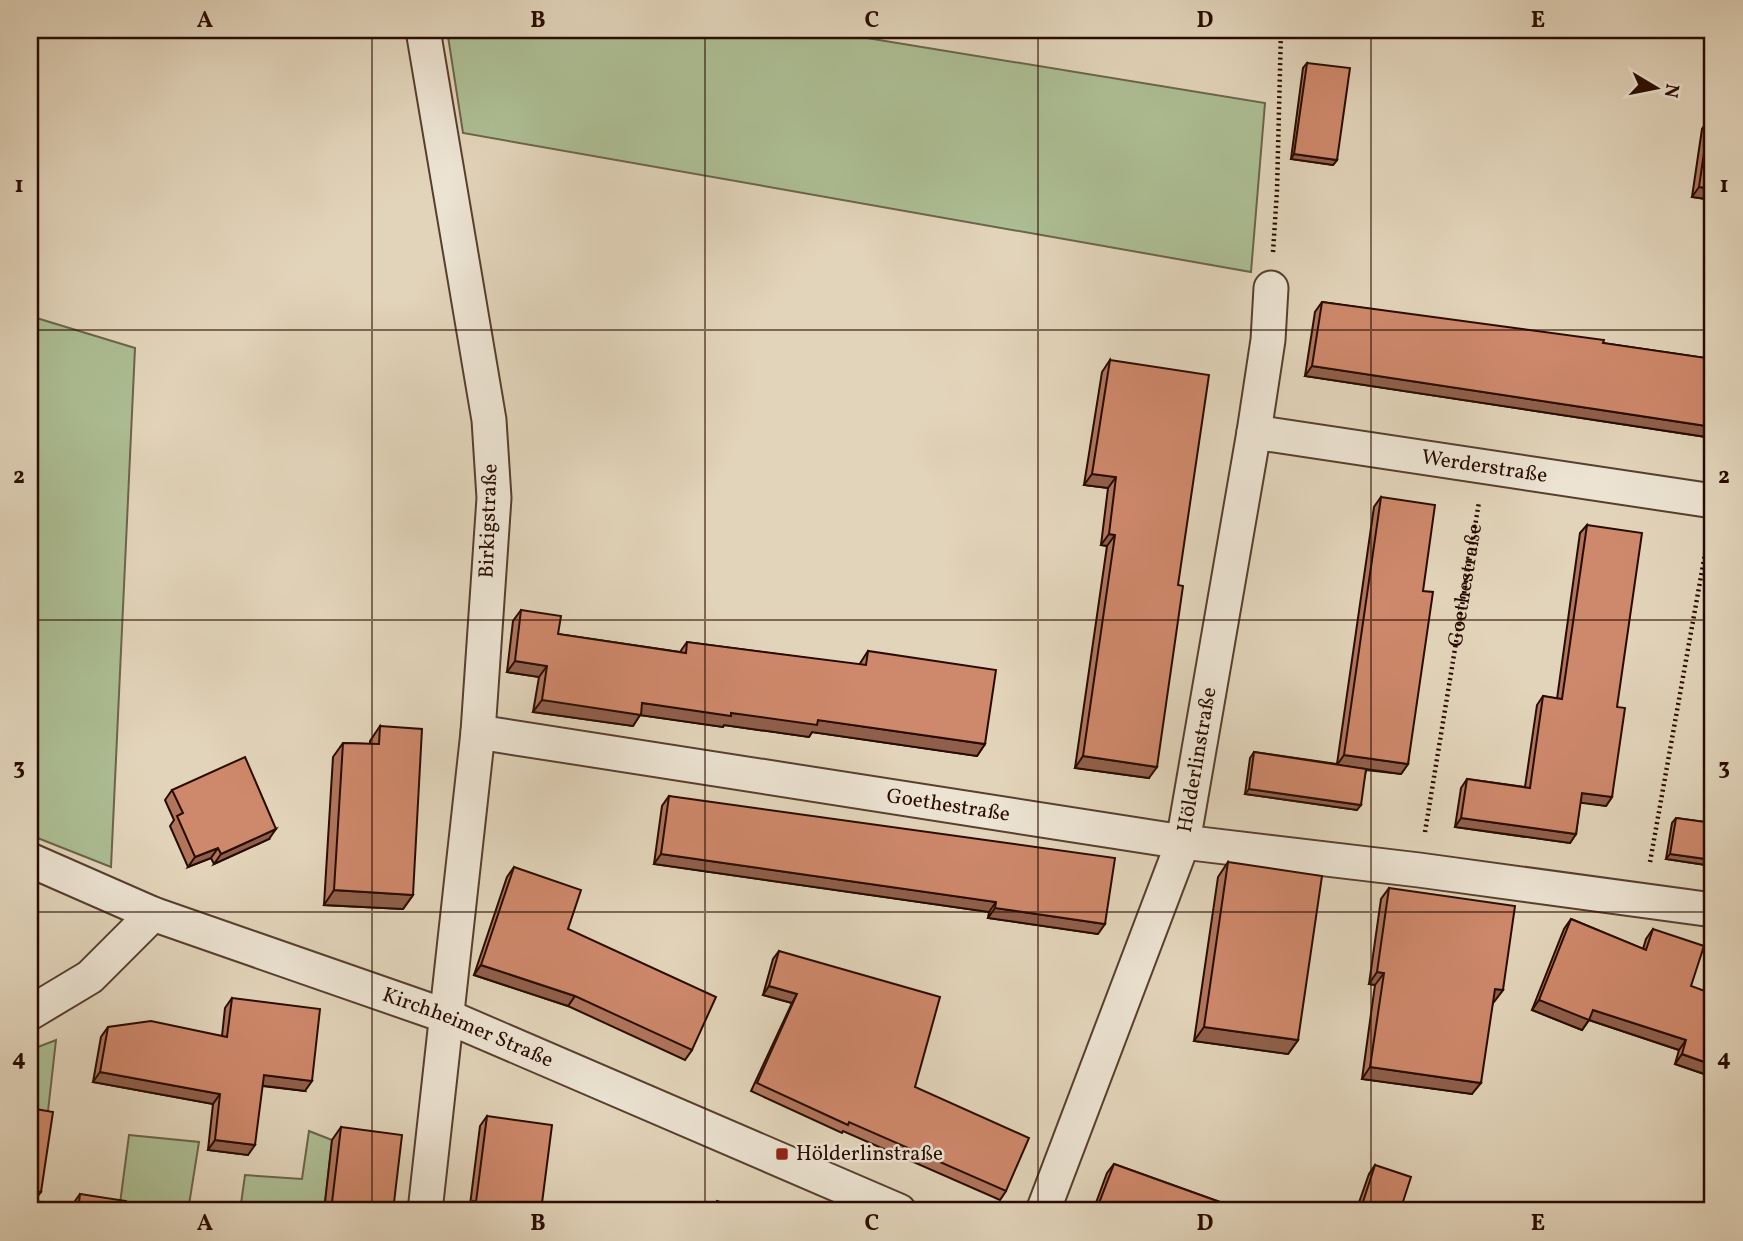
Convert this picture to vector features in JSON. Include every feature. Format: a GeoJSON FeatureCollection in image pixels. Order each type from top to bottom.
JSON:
{"type":"FeatureCollection","features":[{"type":"Feature","properties":{"kind":"street","name":"Birkigstraße"},"geometry":{"type":"LineString","coordinates":[[423,30],[489,420],[494,498],[478,732],[425,1211]]}},
{"type":"Feature","properties":{"kind":"street","name":"Hölderlinstraße"},"geometry":{"type":"LineString","coordinates":[[1043,1211],[1183,842],[1254,432],[1268,340],[1271,288]]}},
{"type":"Feature","properties":{"kind":"street","name":"Werderstraße"},"geometry":{"type":"LineString","coordinates":[[1254,432],[1485,467],[1711,516]]}},
{"type":"Feature","properties":{"kind":"street","name":"Goethestraße"},"geometry":{"type":"LineString","coordinates":[[478,732],[1183,842],[1419,870],[1713,910]]}},
{"type":"Feature","properties":{"kind":"street","name":"Kirchheimer Straße"},"geometry":{"type":"LineString","coordinates":[[30,860],[153,914],[446,1016],[899,1211]]}},
{"type":"Feature","properties":{"kind":"street"},"geometry":{"type":"LineString","coordinates":[[30,1013],[90,977],[153,914]]}},
{"type":"Feature","properties":{"kind":"path"},"geometry":{"type":"LineString","coordinates":[[1271,288],[1277,191],[1281,30]]}},
{"type":"Feature","properties":{"kind":"path","name":"Goethestraße"},"geometry":{"type":"LineString","coordinates":[[1419,870],[1485,467]]}},
{"type":"Feature","properties":{"kind":"path"},"geometry":{"type":"LineString","coordinates":[[1644,900],[1711,516]]}},
{"type":"Feature","properties":{"kind":"green space"},"geometry":{"type":"Polygon","coordinates":[[[447,30],[818,30],[1265,103],[1251,272],[463,133],[447,30]]]}},
{"type":"Feature","properties":{"kind":"green space"},"geometry":{"type":"Polygon","coordinates":[[[30,316],[135,348],[111,867],[30,835],[30,316]]]}},
{"type":"Feature","properties":{"kind":"green space"},"geometry":{"type":"Polygon","coordinates":[[[56,1040],[47,1120],[30,1118],[30,1050],[56,1040]]]}},
{"type":"Feature","properties":{"kind":"green space"},"geometry":{"type":"Polygon","coordinates":[[[309,1131],[332,1140],[324,1211],[240,1211],[245,1175],[302,1179],[309,1131]]]}},
{"type":"Feature","properties":{"kind":"green space"},"geometry":{"type":"Polygon","coordinates":[[[129,1135],[199,1142],[188,1211],[119,1211],[129,1135]]]}},
{"type":"Feature","properties":{"kind":"green space"},"geometry":{"type":"Polygon","coordinates":[[[30,1199],[52,1205],[51,1211],[30,1211],[30,1199]]]}},
{"type":"Feature","properties":{"kind":"building"},"geometry":{"type":"Polygon","coordinates":[[[1307,63],[1350,68],[1337,160],[1294,154],[1307,63]]]}},
{"type":"Feature","properties":{"kind":"building"},"geometry":{"type":"Polygon","coordinates":[[[1709,119],[1713,119],[1713,189],[1699,187],[1709,119]]]}},
{"type":"Feature","properties":{"kind":"building"},"geometry":{"type":"Polygon","coordinates":[[[1322,302],[1604,340],[1603,343],[1713,359],[1713,427],[1312,366],[1322,302]]]}},
{"type":"Feature","properties":{"kind":"building"},"geometry":{"type":"Polygon","coordinates":[[[1110,360],[1209,375],[1178,585],[1183,586],[1157,767],[1083,756],[1115,535],[1109,534],[1116,477],[1092,474],[1110,360]]]}},
{"type":"Feature","properties":{"kind":"building"},"geometry":{"type":"Polygon","coordinates":[[[1381,497],[1435,505],[1423,591],[1433,592],[1408,764],[1344,755],[1381,497]]]}},
{"type":"Feature","properties":{"kind":"building"},"geometry":{"type":"Polygon","coordinates":[[[1587,525],[1642,533],[1617,707],[1625,708],[1612,797],[1582,793],[1576,834],[1461,818],[1467,779],[1530,788],[1543,696],[1562,699],[1587,525]]]}},
{"type":"Feature","properties":{"kind":"building"},"geometry":{"type":"Polygon","coordinates":[[[521,610],[561,616],[558,634],[686,653],[687,642],[866,665],[868,651],[996,670],[985,744],[818,720],[817,725],[642,703],[641,715],[542,700],[547,666],[515,661],[521,610]]]}},
{"type":"Feature","properties":{"kind":"building"},"geometry":{"type":"Polygon","coordinates":[[[380,726],[422,729],[413,895],[334,890],[343,743],[379,744],[380,726]]]}},
{"type":"Feature","properties":{"kind":"building"},"geometry":{"type":"Polygon","coordinates":[[[1254,752],[1366,769],[1361,805],[1249,789],[1254,752]]]}},
{"type":"Feature","properties":{"kind":"building"},"geometry":{"type":"Polygon","coordinates":[[[245,757],[276,829],[221,854],[218,848],[195,857],[177,816],[183,813],[172,790],[245,757]]]}},
{"type":"Feature","properties":{"kind":"building"},"geometry":{"type":"Polygon","coordinates":[[[669,796],[1115,858],[1105,924],[995,908],[996,902],[661,854],[669,796]]]}},
{"type":"Feature","properties":{"kind":"building"},"geometry":{"type":"Polygon","coordinates":[[[1676,818],[1713,823],[1713,860],[1670,854],[1676,818]]]}},
{"type":"Feature","properties":{"kind":"building"},"geometry":{"type":"Polygon","coordinates":[[[1228,862],[1322,876],[1298,1040],[1204,1027],[1228,862]]]}},
{"type":"Feature","properties":{"kind":"building"},"geometry":{"type":"Polygon","coordinates":[[[514,867],[581,890],[568,929],[716,997],[692,1050],[575,996],[481,965],[514,867]]]}},
{"type":"Feature","properties":{"kind":"building"},"geometry":{"type":"Polygon","coordinates":[[[1389,888],[1515,906],[1503,990],[1495,989],[1481,1083],[1370,1067],[1384,973],[1377,972],[1389,888]]]}},
{"type":"Feature","properties":{"kind":"building"},"geometry":{"type":"Polygon","coordinates":[[[1571,919],[1646,950],[1653,929],[1704,946],[1691,986],[1713,994],[1713,1065],[1682,1054],[1686,1040],[1593,1010],[1589,1020],[1539,1000],[1571,919]]]}},
{"type":"Feature","properties":{"kind":"building"},"geometry":{"type":"Polygon","coordinates":[[[779,951],[940,997],[915,1087],[1029,1138],[1006,1191],[849,1122],[848,1125],[757,1083],[797,994],[769,986],[779,951]]]}},
{"type":"Feature","properties":{"kind":"building"},"geometry":{"type":"Polygon","coordinates":[[[232,998],[320,1009],[312,1081],[264,1075],[255,1145],[215,1140],[220,1094],[100,1072],[108,1027],[151,1021],[227,1037],[232,998]]]}},
{"type":"Feature","properties":{"kind":"building"},"geometry":{"type":"Polygon","coordinates":[[[30,1108],[53,1112],[41,1192],[30,1190],[30,1108]]]}},
{"type":"Feature","properties":{"kind":"building"},"geometry":{"type":"Polygon","coordinates":[[[487,1116],[552,1125],[541,1211],[471,1211],[473,1201],[476,1202],[487,1116]]]}},
{"type":"Feature","properties":{"kind":"building"},"geometry":{"type":"Polygon","coordinates":[[[341,1127],[402,1135],[393,1211],[331,1211],[341,1127]]]}},
{"type":"Feature","properties":{"kind":"building"},"geometry":{"type":"Polygon","coordinates":[[[1114,1164],[1245,1211],[1096,1211],[1114,1164]]]}},
{"type":"Feature","properties":{"kind":"building"},"geometry":{"type":"Polygon","coordinates":[[[1375,1165],[1411,1177],[1400,1211],[1360,1211],[1375,1165]]]}},
{"type":"Feature","properties":{"kind":"building"},"geometry":{"type":"Polygon","coordinates":[[[80,1194],[126,1201],[124,1211],[78,1211],[80,1194]]]}},
{"type":"Feature","properties":{"kind":"building"},"geometry":{"type":"Polygon","coordinates":[[[717,1201],[745,1211],[713,1211],[717,1201]]]}},
{"type":"Feature","properties":{"kind":"place","name":"Hölderlinstraße"},"geometry":{"type":"Point","coordinates":[782,1154]}}]}
